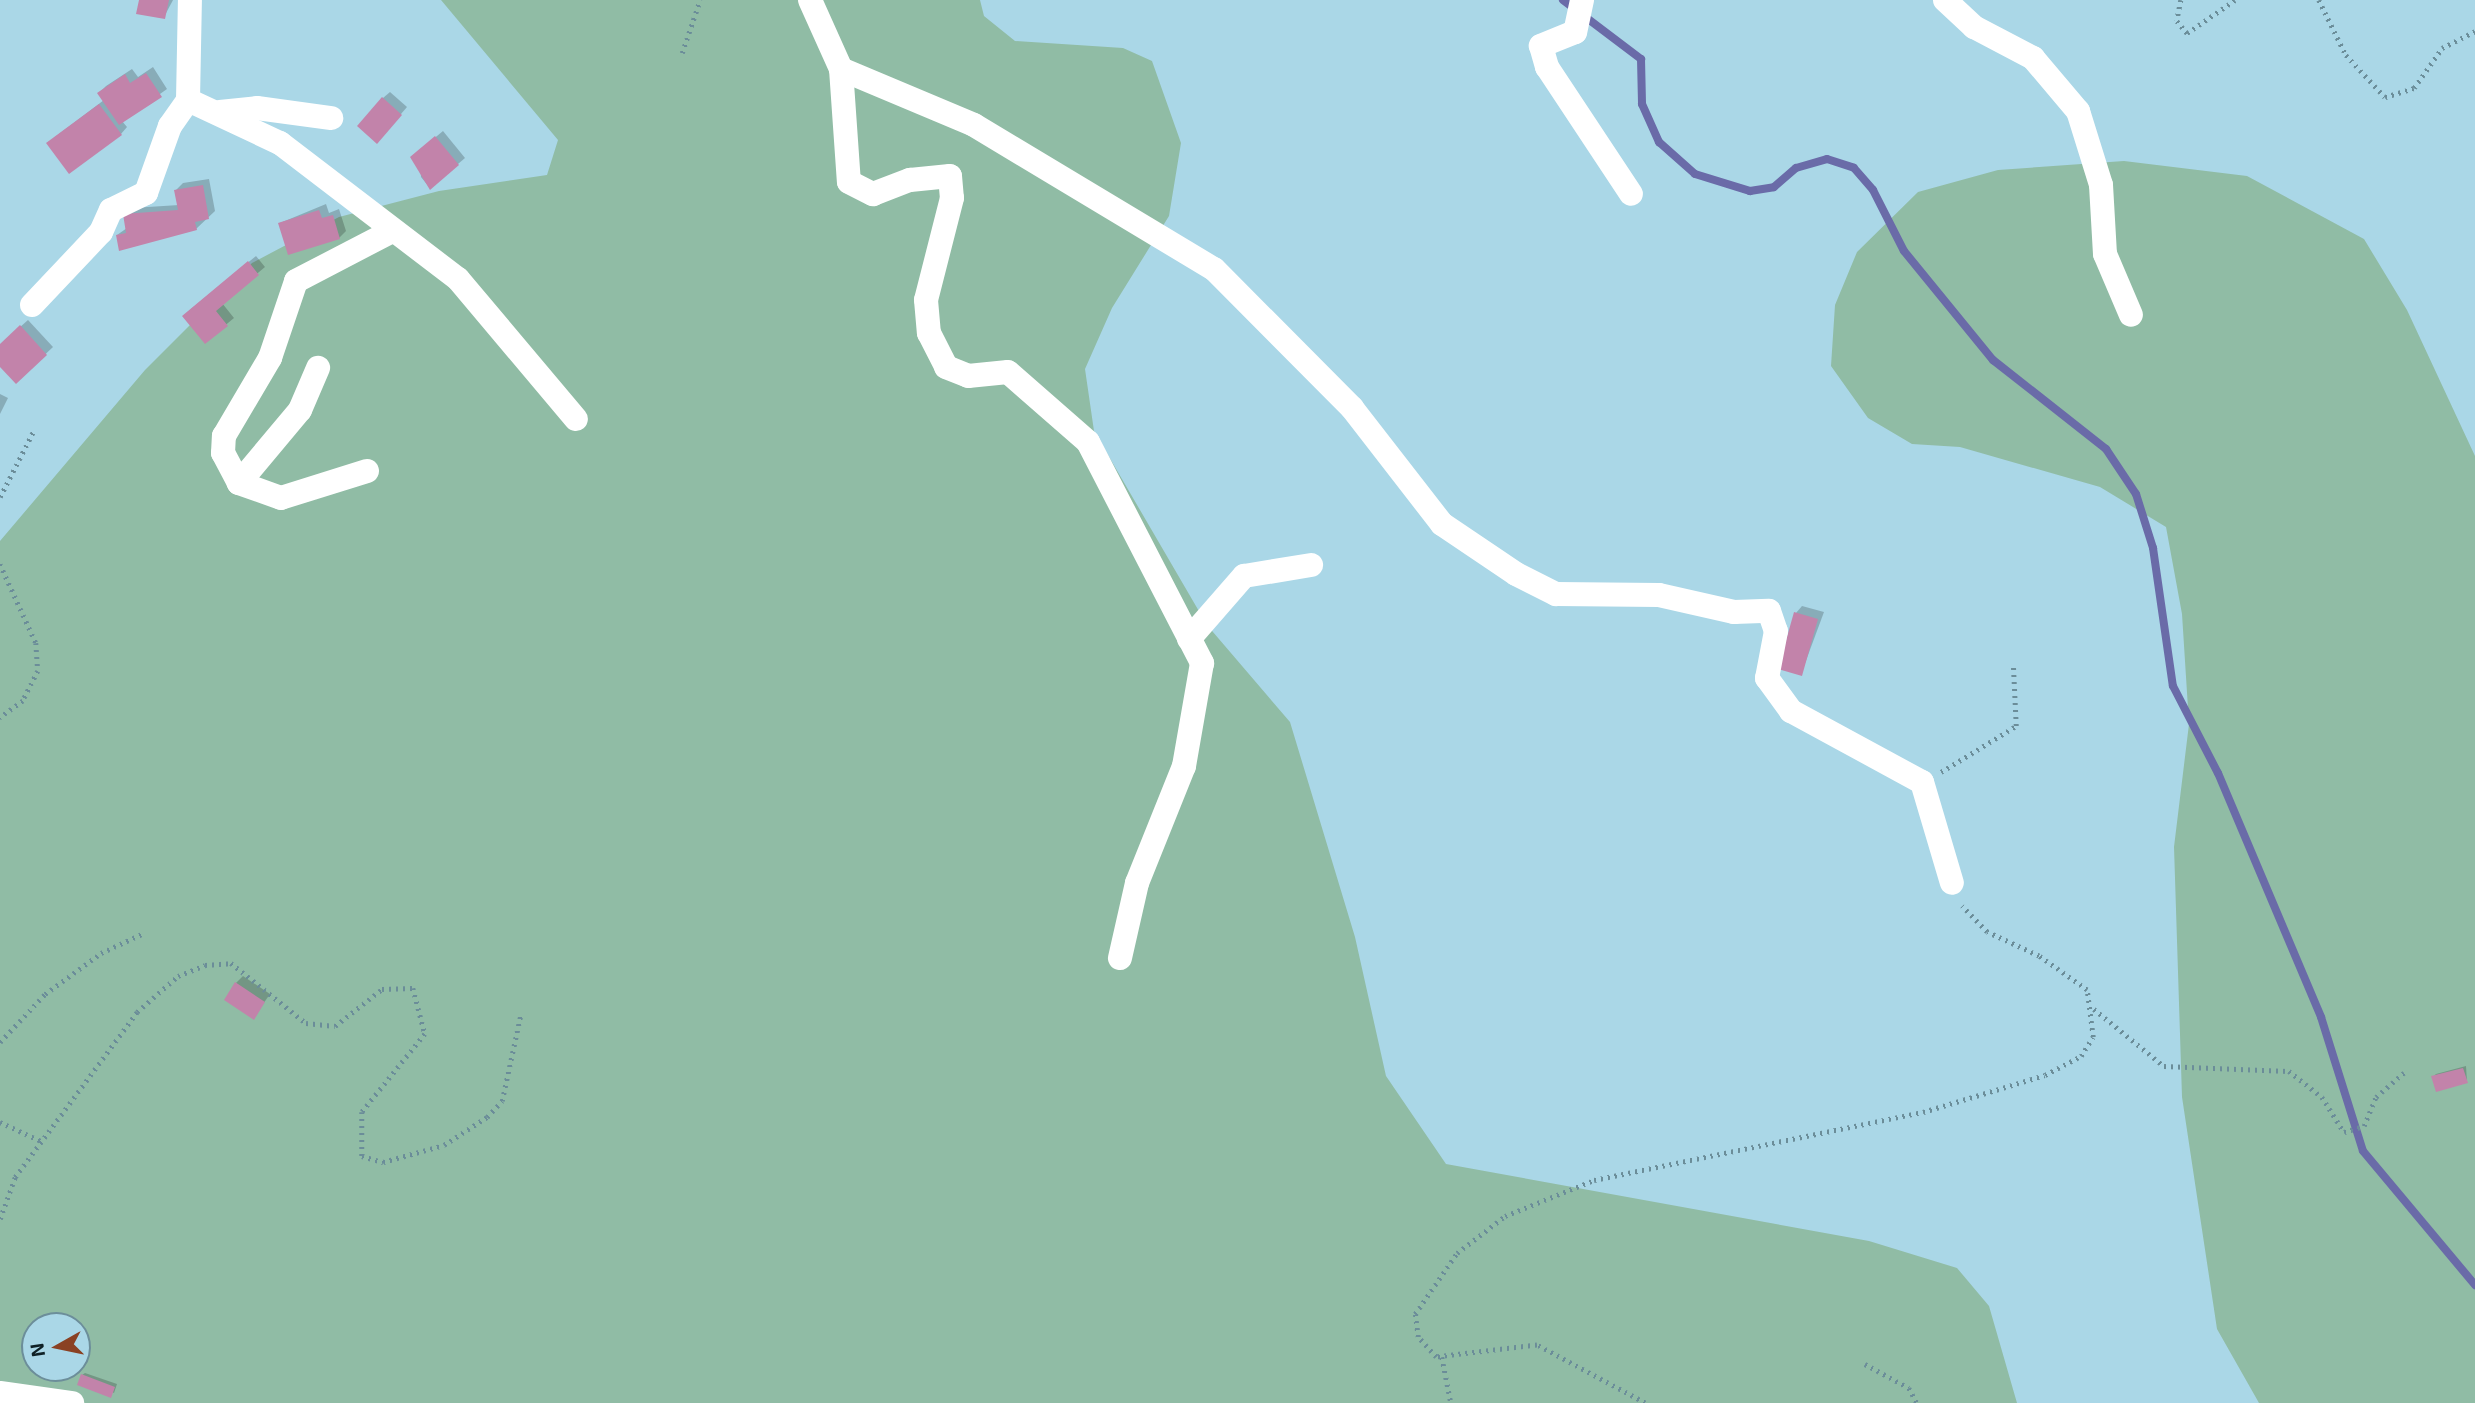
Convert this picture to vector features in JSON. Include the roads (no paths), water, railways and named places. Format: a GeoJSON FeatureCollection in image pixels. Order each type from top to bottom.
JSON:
{"type":"FeatureCollection","features":[{"type":"Feature","properties":{"kind":"street"},"geometry":{"type":"LineString","coordinates":[[32,305],[101,232],[111,210],[146,193],[170,126],[188,100],[190,0]]}},
{"type":"Feature","properties":{"kind":"street"},"geometry":{"type":"LineString","coordinates":[[810,0],[841,69],[849,182],[873,194],[945,174],[954,187],[926,300],[929,333],[946,367],[968,376],[1008,372],[1088,442],[1202,663],[1184,766],[1137,883],[1120,958]]}},
{"type":"Feature","properties":{"kind":"street"},"geometry":{"type":"LineString","coordinates":[[1582,0],[1576,32],[1541,46],[1548,67],[1631,194]]}},
{"type":"Feature","properties":{"kind":"street"},"geometry":{"type":"LineString","coordinates":[[1945,0],[1974,27],[2033,58],[2078,111],[2101,185],[2105,254],[2131,316]]}},
{"type":"Feature","properties":{"kind":"street"},"geometry":{"type":"LineString","coordinates":[[841,69],[974,125],[1214,269],[1352,408],[1442,524],[1516,573],[1556,594],[1658,595],[1734,612],[1769,611],[1776,631],[1767,678],[1791,711],[1922,782],[1952,883]]}},
{"type":"Feature","properties":{"kind":"street"},"geometry":{"type":"LineString","coordinates":[[188,100],[219,112],[332,178],[390,232],[458,279],[576,419]]}},
{"type":"Feature","properties":{"kind":"street"},"geometry":{"type":"LineString","coordinates":[[219,112],[257,108],[331,118]]}},
{"type":"Feature","properties":{"kind":"street"},"geometry":{"type":"LineString","coordinates":[[367,471],[281,498],[239,483],[223,453],[225,436],[270,358],[296,281],[390,232]]}},
{"type":"Feature","properties":{"kind":"street"},"geometry":{"type":"LineString","coordinates":[[239,483],[300,410],[318,368]]}},
{"type":"Feature","properties":{"kind":"street"},"geometry":{"type":"LineString","coordinates":[[1189,639],[1244,576],[1311,565]]}},
{"type":"Feature","properties":{"kind":"street"},"geometry":{"type":"LineString","coordinates":[[0,1393],[72,1403]]}},
{"type":"Feature","properties":{"kind":"waterway"},"geometry":{"type":"LineString","coordinates":[[1563,0],[1641,59],[1642,104],[1659,142],[1695,174],[1750,191],[1774,187],[1796,168],[1827,159],[1854,168],[1873,190],[1904,251],[1993,360],[2106,449],[2136,494],[2153,548],[2173,686],[2218,773],[2321,1017],[2363,1151],[2475,1285]]}}]}
